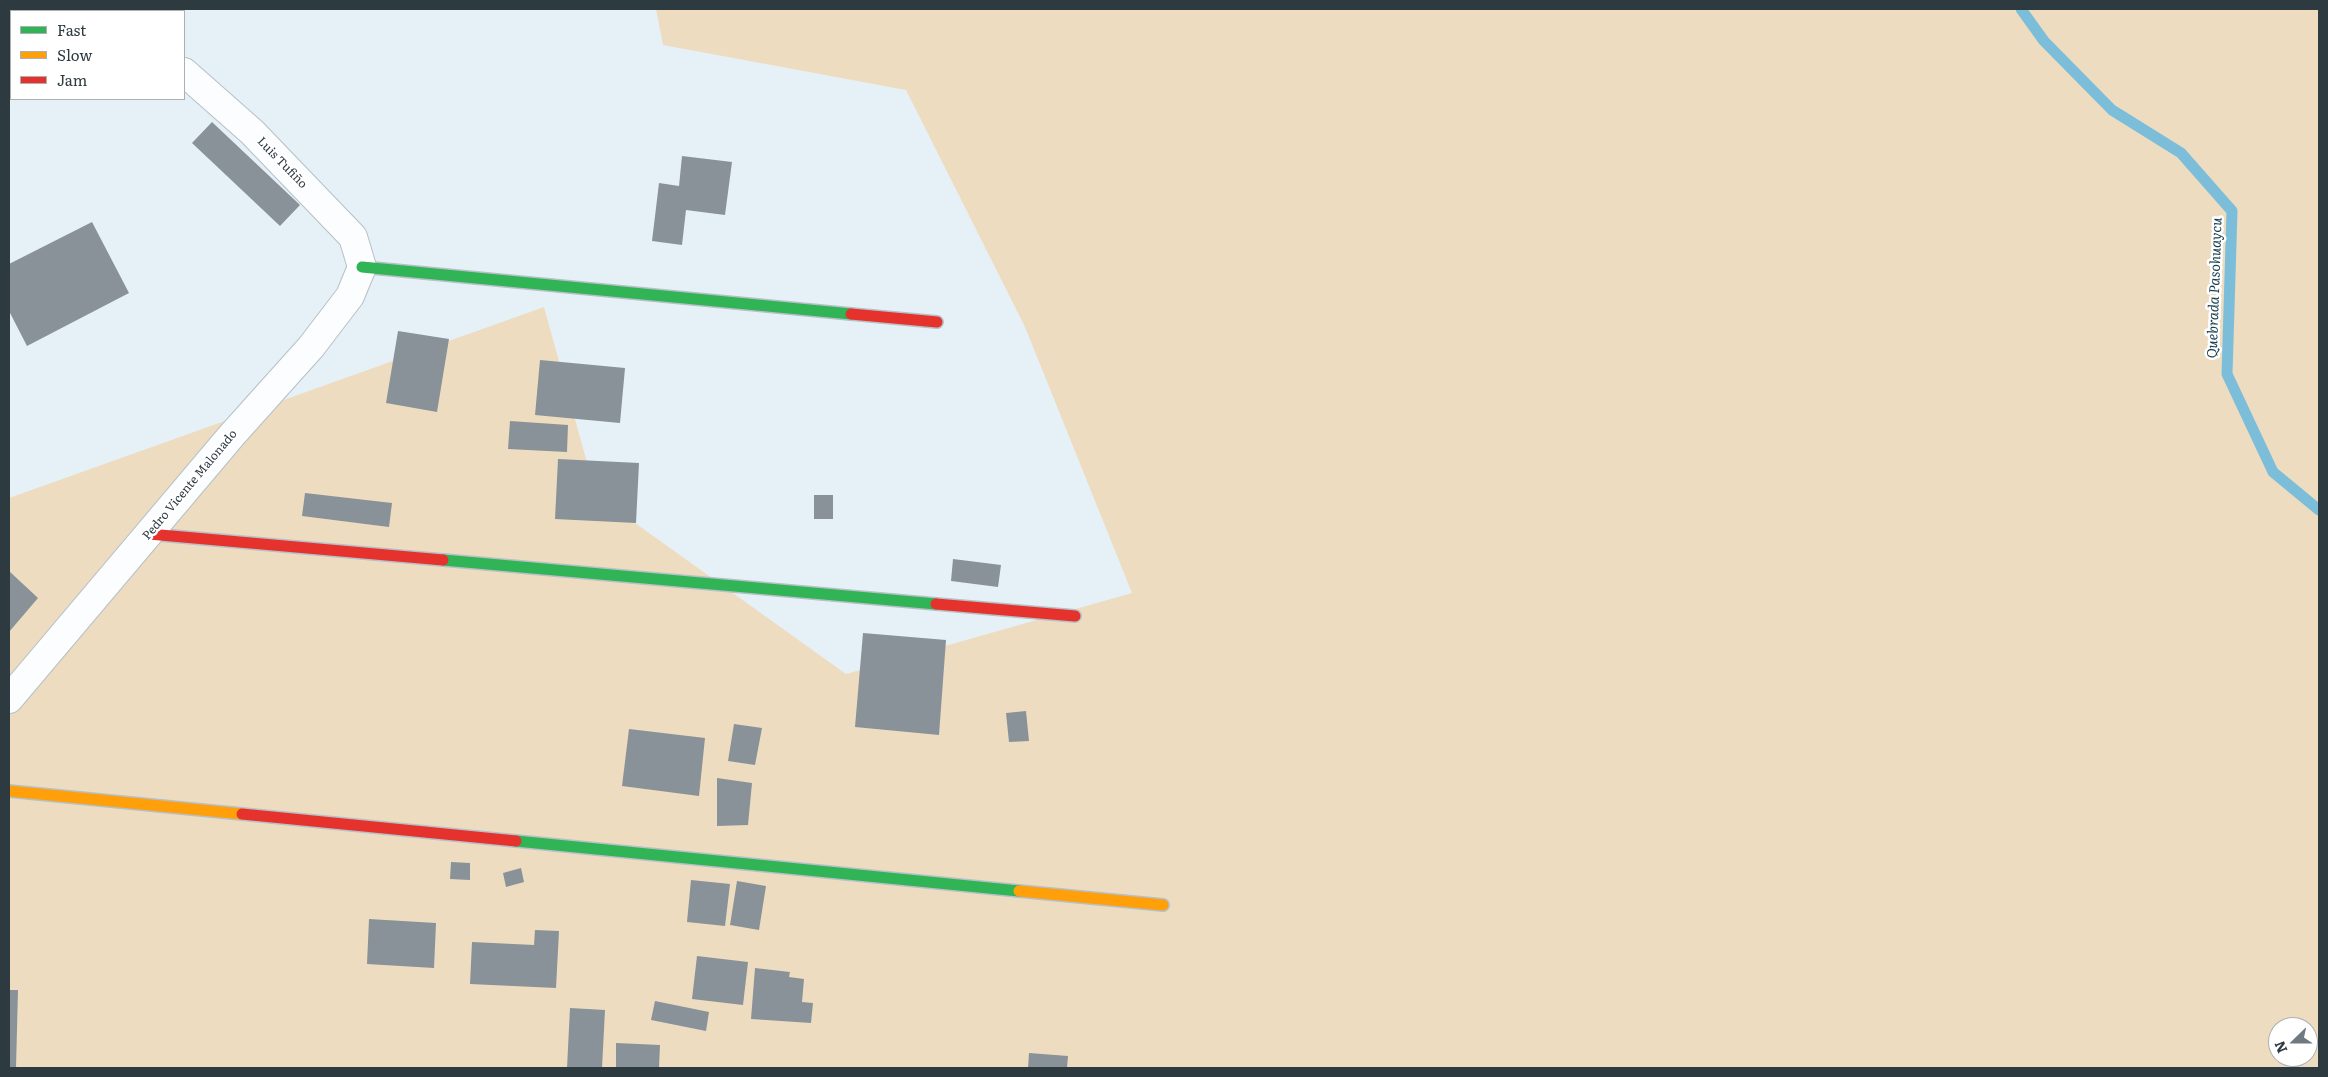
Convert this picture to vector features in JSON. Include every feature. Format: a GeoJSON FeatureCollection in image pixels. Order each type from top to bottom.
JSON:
{"type":"FeatureCollection","features":[{"type":"Feature","properties":{"kind":"street","name":"Luis Tufiño"},"geometry":{"type":"LineString","coordinates":[[185,73],[252,132],[353,237],[362,267]]}},
{"type":"Feature","properties":{"kind":"street"},"geometry":{"type":"LineString","coordinates":[[362,267],[937,322]]}},
{"type":"Feature","properties":{"kind":"street","name":"Pedro Vicente Malonado"},"geometry":{"type":"LineString","coordinates":[[9,698],[232,435],[311,346],[350,296],[362,267]]}},
{"type":"Feature","properties":{"kind":"street"},"geometry":{"type":"LineString","coordinates":[[149,534],[1075,616]]}},
{"type":"Feature","properties":{"kind":"street"},"geometry":{"type":"LineString","coordinates":[[9,791],[1163,905]]}},
{"type":"Feature","properties":{"kind":"shaded area"},"geometry":{"type":"Polygon","coordinates":[[[656,9],[2319,9],[2319,1068],[9,1068],[9,498],[544,307],[596,495],[846,674],[1132,593],[1025,327],[906,90],[663,45],[656,9]]]}},
{"type":"Feature","properties":{"kind":"building"},"geometry":{"type":"Polygon","coordinates":[[[212,122],[300,205],[280,226],[192,143],[212,122]]]}},
{"type":"Feature","properties":{"kind":"building"},"geometry":{"type":"Polygon","coordinates":[[[682,156],[732,162],[725,215],[686,210],[682,245],[652,241],[659,183],[679,186],[682,156]]]}},
{"type":"Feature","properties":{"kind":"building"},"geometry":{"type":"Polygon","coordinates":[[[92,222],[129,293],[27,346],[9,311],[9,264],[92,222]]]}},
{"type":"Feature","properties":{"kind":"building"},"geometry":{"type":"Polygon","coordinates":[[[398,331],[449,339],[437,412],[386,403],[398,331]]]}},
{"type":"Feature","properties":{"kind":"building"},"geometry":{"type":"Polygon","coordinates":[[[540,360],[625,368],[620,423],[535,415],[540,360]]]}},
{"type":"Feature","properties":{"kind":"building"},"geometry":{"type":"Polygon","coordinates":[[[510,421],[568,425],[567,452],[508,449],[510,421]]]}},
{"type":"Feature","properties":{"kind":"building"},"geometry":{"type":"Polygon","coordinates":[[[558,459],[639,463],[636,523],[555,519],[558,459]]]}},
{"type":"Feature","properties":{"kind":"building"},"geometry":{"type":"Polygon","coordinates":[[[305,493],[392,503],[389,527],[302,516],[305,493]]]}},
{"type":"Feature","properties":{"kind":"building"},"geometry":{"type":"Polygon","coordinates":[[[814,495],[833,495],[833,519],[814,519],[814,495]]]}},
{"type":"Feature","properties":{"kind":"building"},"geometry":{"type":"Polygon","coordinates":[[[953,559],[1001,565],[998,587],[951,581],[953,559]]]}},
{"type":"Feature","properties":{"kind":"building"},"geometry":{"type":"Polygon","coordinates":[[[9,571],[38,598],[9,632],[9,571]]]}},
{"type":"Feature","properties":{"kind":"building"},"geometry":{"type":"Polygon","coordinates":[[[863,633],[946,640],[939,735],[855,727],[863,633]]]}},
{"type":"Feature","properties":{"kind":"building"},"geometry":{"type":"Polygon","coordinates":[[[1026,711],[1029,741],[1009,742],[1006,713],[1026,711]]]}},
{"type":"Feature","properties":{"kind":"building"},"geometry":{"type":"Polygon","coordinates":[[[734,724],[762,728],[755,765],[728,761],[734,724]]]}},
{"type":"Feature","properties":{"kind":"building"},"geometry":{"type":"Polygon","coordinates":[[[629,729],[705,738],[699,796],[622,786],[629,729]]]}},
{"type":"Feature","properties":{"kind":"building"},"geometry":{"type":"Polygon","coordinates":[[[717,778],[752,783],[748,825],[717,826],[717,778]]]}},
{"type":"Feature","properties":{"kind":"building"},"geometry":{"type":"Polygon","coordinates":[[[451,862],[470,863],[470,880],[450,879],[451,862]]]}},
{"type":"Feature","properties":{"kind":"building"},"geometry":{"type":"Polygon","coordinates":[[[521,868],[524,882],[506,887],[503,873],[521,868]]]}},
{"type":"Feature","properties":{"kind":"building"},"geometry":{"type":"Polygon","coordinates":[[[691,880],[730,884],[725,926],[687,922],[691,880]]]}},
{"type":"Feature","properties":{"kind":"building"},"geometry":{"type":"Polygon","coordinates":[[[737,881],[766,886],[759,930],[730,925],[737,881]]]}},
{"type":"Feature","properties":{"kind":"building"},"geometry":{"type":"Polygon","coordinates":[[[369,919],[436,923],[434,968],[367,964],[369,919]]]}},
{"type":"Feature","properties":{"kind":"building"},"geometry":{"type":"Polygon","coordinates":[[[535,930],[559,931],[556,988],[470,984],[472,942],[534,945],[535,930]]]}},
{"type":"Feature","properties":{"kind":"building"},"geometry":{"type":"Polygon","coordinates":[[[697,956],[748,962],[743,1005],[692,999],[697,956]]]}},
{"type":"Feature","properties":{"kind":"building"},"geometry":{"type":"Polygon","coordinates":[[[755,968],[790,972],[789,977],[804,979],[802,1002],[813,1003],[811,1023],[751,1019],[755,968]]]}},
{"type":"Feature","properties":{"kind":"building"},"geometry":{"type":"Polygon","coordinates":[[[9,990],[18,990],[16,1068],[9,1068],[9,990]]]}},
{"type":"Feature","properties":{"kind":"building"},"geometry":{"type":"Polygon","coordinates":[[[655,1001],[709,1012],[706,1031],[651,1020],[655,1001]]]}},
{"type":"Feature","properties":{"kind":"building"},"geometry":{"type":"Polygon","coordinates":[[[570,1008],[605,1010],[602,1068],[567,1068],[570,1008]]]}},
{"type":"Feature","properties":{"kind":"building"},"geometry":{"type":"Polygon","coordinates":[[[616,1043],[660,1045],[659,1068],[616,1068],[616,1043]]]}},
{"type":"Feature","properties":{"kind":"building"},"geometry":{"type":"Polygon","coordinates":[[[1029,1053],[1068,1056],[1067,1068],[1028,1068],[1029,1053]]]}},
{"type":"Feature","properties":{"kind":"waterway","name":"Quebrada Pasohuaycu"},"geometry":{"type":"LineString","coordinates":[[2021,9],[2044,41],[2112,110],[2181,153],[2232,211],[2227,374],[2273,472],[2319,510]]}},
{"type":"Feature","properties":{"kind":"traffic: fast"},"geometry":{"type":"LineString","coordinates":[[362,267],[851,314]]}},
{"type":"Feature","properties":{"kind":"traffic: fast"},"geometry":{"type":"LineString","coordinates":[[443,560],[936,604]]}},
{"type":"Feature","properties":{"kind":"traffic: fast"},"geometry":{"type":"LineString","coordinates":[[516,841],[1019,891]]}},
{"type":"Feature","properties":{"kind":"traffic: slow"},"geometry":{"type":"LineString","coordinates":[[9,791],[242,814]]}},
{"type":"Feature","properties":{"kind":"traffic: slow"},"geometry":{"type":"LineString","coordinates":[[1019,891],[1163,905]]}},
{"type":"Feature","properties":{"kind":"traffic: jam"},"geometry":{"type":"LineString","coordinates":[[851,314],[937,322]]}},
{"type":"Feature","properties":{"kind":"traffic: jam"},"geometry":{"type":"LineString","coordinates":[[149,534],[443,560]]}},
{"type":"Feature","properties":{"kind":"traffic: jam"},"geometry":{"type":"LineString","coordinates":[[936,604],[1075,616]]}},
{"type":"Feature","properties":{"kind":"traffic: jam"},"geometry":{"type":"LineString","coordinates":[[242,814],[516,841]]}}]}
